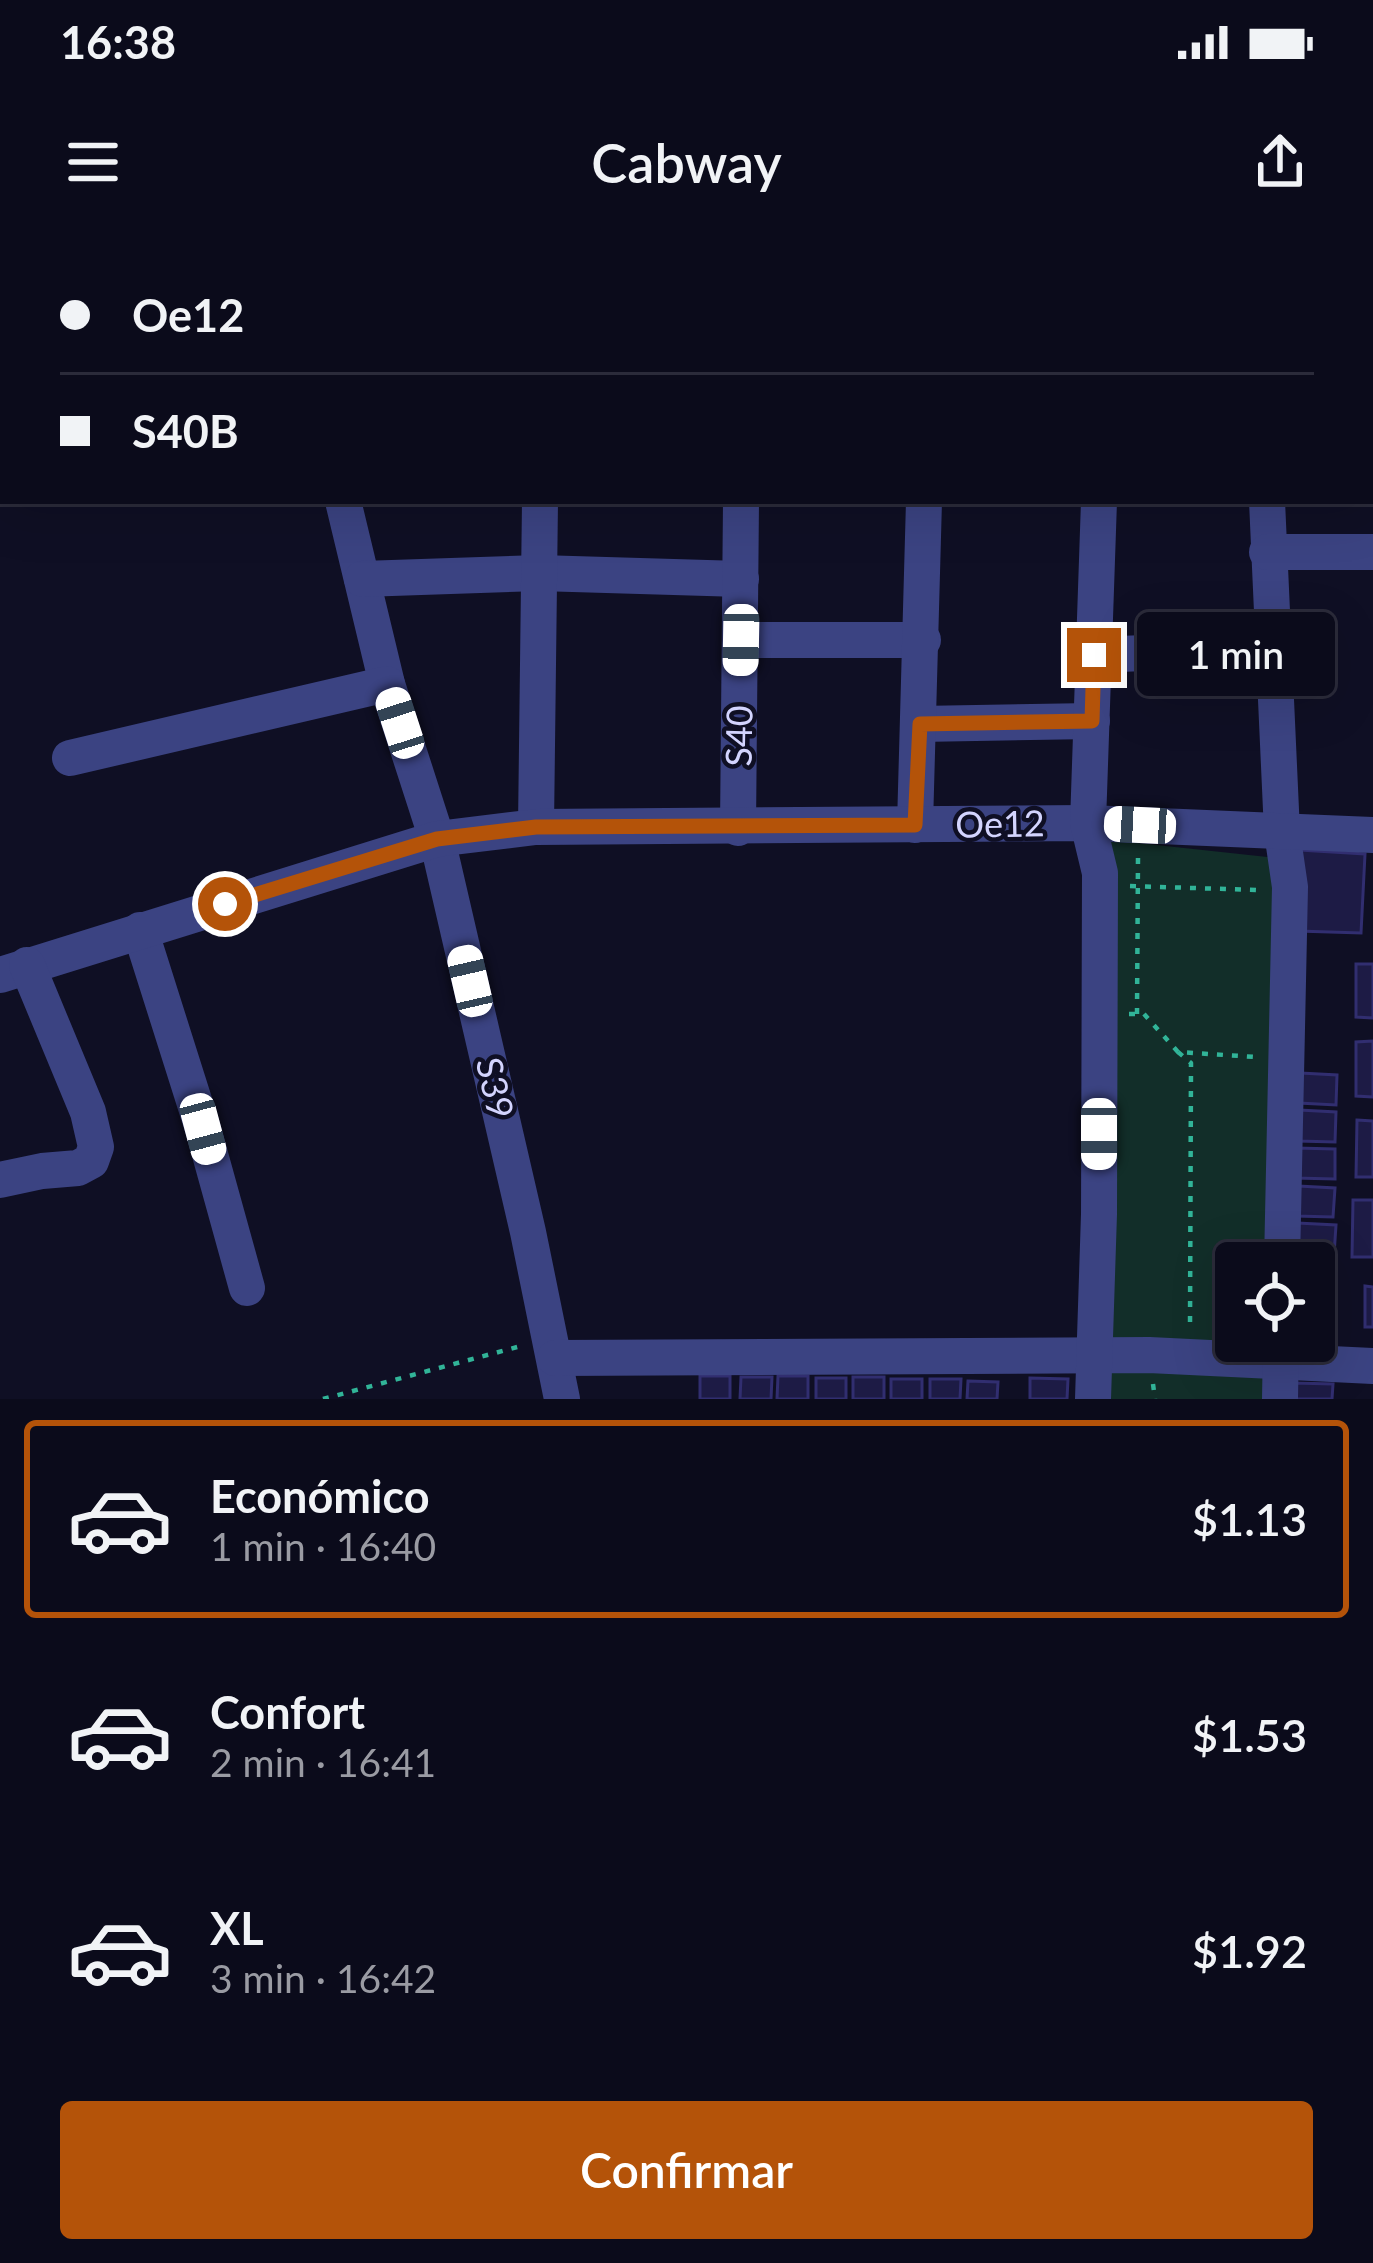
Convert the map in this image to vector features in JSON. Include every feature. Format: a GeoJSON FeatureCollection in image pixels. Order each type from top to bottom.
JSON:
{"type":"FeatureCollection","features":[{"type":"Feature","properties":{"kind":"street","name":"S39"},"geometry":{"type":"LineString","coordinates":[[344,504],[387,684],[437,839],[562,1399]]}},
{"type":"Feature","properties":{"kind":"street"},"geometry":{"type":"LineString","coordinates":[[536,827],[540,504]]}},
{"type":"Feature","properties":{"kind":"street","name":"S40"},"geometry":{"type":"LineString","coordinates":[[738,828],[741,504]]}},
{"type":"Feature","properties":{"kind":"street"},"geometry":{"type":"LineString","coordinates":[[915,825],[923,504]]}},
{"type":"Feature","properties":{"kind":"street"},"geometry":{"type":"LineString","coordinates":[[1093,1399],[1100,873],[1088,823],[1099,504]]}},
{"type":"Feature","properties":{"kind":"street"},"geometry":{"type":"LineString","coordinates":[[1267,504],[1282,832],[1290,891],[1282,1242]]}},
{"type":"Feature","properties":{"kind":"street"},"geometry":{"type":"LineString","coordinates":[[1268,552],[1373,552]]}},
{"type":"Feature","properties":{"kind":"street"},"geometry":{"type":"LineString","coordinates":[[362,579],[539,573],[741,579]]}},
{"type":"Feature","properties":{"kind":"street"},"geometry":{"type":"LineString","coordinates":[[741,640],[922,640]]}},
{"type":"Feature","properties":{"kind":"street"},"geometry":{"type":"LineString","coordinates":[[1094,655],[1273,648]]}},
{"type":"Feature","properties":{"kind":"street"},"geometry":{"type":"LineString","coordinates":[[70,758],[387,684]]}},
{"type":"Feature","properties":{"kind":"street"},"geometry":{"type":"LineString","coordinates":[[920,724],[1092,721]]}},
{"type":"Feature","properties":{"kind":"street","name":"Oe12"},"geometry":{"type":"LineString","coordinates":[[14,970],[437,839],[536,827],[1088,823],[1373,835]]}},
{"type":"Feature","properties":{"kind":"street"},"geometry":{"type":"LineString","coordinates":[[140,930],[247,1288]]}},
{"type":"Feature","properties":{"kind":"street"},"geometry":{"type":"LineString","coordinates":[[0,1180],[78,1168],[95,1155],[88,1112],[14,970]]}},
{"type":"Feature","properties":{"kind":"street"},"geometry":{"type":"LineString","coordinates":[[553,1348],[1215,1355]]}},
{"type":"Feature","properties":{"kind":"street"},"geometry":{"type":"LineString","coordinates":[[1335,1360],[1373,1366]]}},
{"type":"Feature","properties":{"kind":"street"},"geometry":{"type":"LineString","coordinates":[[1280,1399],[1281,1362]]}},
{"type":"Feature","properties":{"kind":"path"},"geometry":{"type":"LineString","coordinates":[[1137,1014],[1140,825]]}},
{"type":"Feature","properties":{"kind":"path"},"geometry":{"type":"LineString","coordinates":[[1136,886],[1290,891]]}},
{"type":"Feature","properties":{"kind":"path"},"geometry":{"type":"LineString","coordinates":[[1100,1015],[1144,1014],[1191,1063],[1190,1357]]}},
{"type":"Feature","properties":{"kind":"path"},"geometry":{"type":"LineString","coordinates":[[1178,1052],[1286,1059]]}},
{"type":"Feature","properties":{"kind":"path"},"geometry":{"type":"LineString","coordinates":[[323,1399],[553,1348]]}},
{"type":"Feature","properties":{"kind":"green space"},"geometry":{"type":"Polygon","coordinates":[[[1110,840],[1276,858],[1269,1242],[1215,1242],[1215,1346],[1110,1342],[1110,840]]]}},
{"type":"Feature","properties":{"kind":"green space"},"geometry":{"type":"Polygon","coordinates":[[[1110,1366],[1269,1375],[1269,1399],[1110,1399],[1110,1366]]]}},
{"type":"Feature","properties":{"kind":"building"},"geometry":{"type":"Polygon","coordinates":[[[1299,850],[1365,854],[1361,933],[1298,931],[1299,850]]]}},
{"type":"Feature","properties":{"kind":"building"},"geometry":{"type":"Polygon","coordinates":[[[1356,964],[1373,964],[1373,1018],[1356,1017],[1356,964]]]}},
{"type":"Feature","properties":{"kind":"building"},"geometry":{"type":"Polygon","coordinates":[[[1373,1041],[1373,1097],[1356,1096],[1356,1042],[1373,1041]]]}},
{"type":"Feature","properties":{"kind":"building"},"geometry":{"type":"Polygon","coordinates":[[[1300,1073],[1337,1075],[1336,1105],[1299,1103],[1300,1073]]]}},
{"type":"Feature","properties":{"kind":"building"},"geometry":{"type":"Polygon","coordinates":[[[1299,1110],[1336,1112],[1335,1142],[1298,1141],[1299,1110]]]}},
{"type":"Feature","properties":{"kind":"building"},"geometry":{"type":"Polygon","coordinates":[[[1357,1120],[1373,1121],[1373,1177],[1356,1177],[1357,1120]]]}},
{"type":"Feature","properties":{"kind":"building"},"geometry":{"type":"Polygon","coordinates":[[[1296,1148],[1335,1149],[1335,1179],[1295,1178],[1296,1148]]]}},
{"type":"Feature","properties":{"kind":"building"},"geometry":{"type":"Polygon","coordinates":[[[1298,1186],[1335,1188],[1333,1217],[1296,1216],[1298,1186]]]}},
{"type":"Feature","properties":{"kind":"building"},"geometry":{"type":"Polygon","coordinates":[[[1353,1200],[1373,1200],[1373,1257],[1352,1257],[1353,1200]]]}},
{"type":"Feature","properties":{"kind":"building"},"geometry":{"type":"Polygon","coordinates":[[[1297,1223],[1336,1225],[1335,1242],[1296,1242],[1297,1223]]]}},
{"type":"Feature","properties":{"kind":"building"},"geometry":{"type":"Polygon","coordinates":[[[1365,1286],[1373,1287],[1373,1327],[1365,1327],[1365,1286]]]}},
{"type":"Feature","properties":{"kind":"building"},"geometry":{"type":"Polygon","coordinates":[[[700,1376],[730,1376],[730,1399],[700,1399],[700,1376]]]}},
{"type":"Feature","properties":{"kind":"building"},"geometry":{"type":"Polygon","coordinates":[[[778,1376],[808,1376],[808,1399],[777,1399],[778,1376]]]}},
{"type":"Feature","properties":{"kind":"building"},"geometry":{"type":"Polygon","coordinates":[[[741,1377],[772,1377],[771,1399],[740,1399],[741,1377]]]}},
{"type":"Feature","properties":{"kind":"building"},"geometry":{"type":"Polygon","coordinates":[[[853,1377],[884,1377],[884,1399],[853,1399],[853,1377]]]}},
{"type":"Feature","properties":{"kind":"building"},"geometry":{"type":"Polygon","coordinates":[[[816,1378],[846,1378],[846,1399],[816,1399],[816,1378]]]}},
{"type":"Feature","properties":{"kind":"building"},"geometry":{"type":"Polygon","coordinates":[[[1030,1378],[1068,1379],[1067,1399],[1030,1399],[1030,1378]]]}},
{"type":"Feature","properties":{"kind":"building"},"geometry":{"type":"Polygon","coordinates":[[[891,1379],[922,1379],[922,1399],[891,1399],[891,1379]]]}},
{"type":"Feature","properties":{"kind":"building"},"geometry":{"type":"Polygon","coordinates":[[[930,1379],[961,1379],[960,1399],[930,1399],[930,1379]]]}},
{"type":"Feature","properties":{"kind":"building"},"geometry":{"type":"Polygon","coordinates":[[[968,1381],[998,1382],[997,1399],[967,1399],[968,1381]]]}},
{"type":"Feature","properties":{"kind":"building"},"geometry":{"type":"Polygon","coordinates":[[[1293,1383],[1333,1384],[1332,1399],[1293,1399],[1293,1383]]]}},
{"type":"Feature","properties":{"kind":"route"},"geometry":{"type":"LineString","coordinates":[[225,904],[437,839],[536,827],[915,825],[920,724],[1092,721],[1094,655]]}}]}
